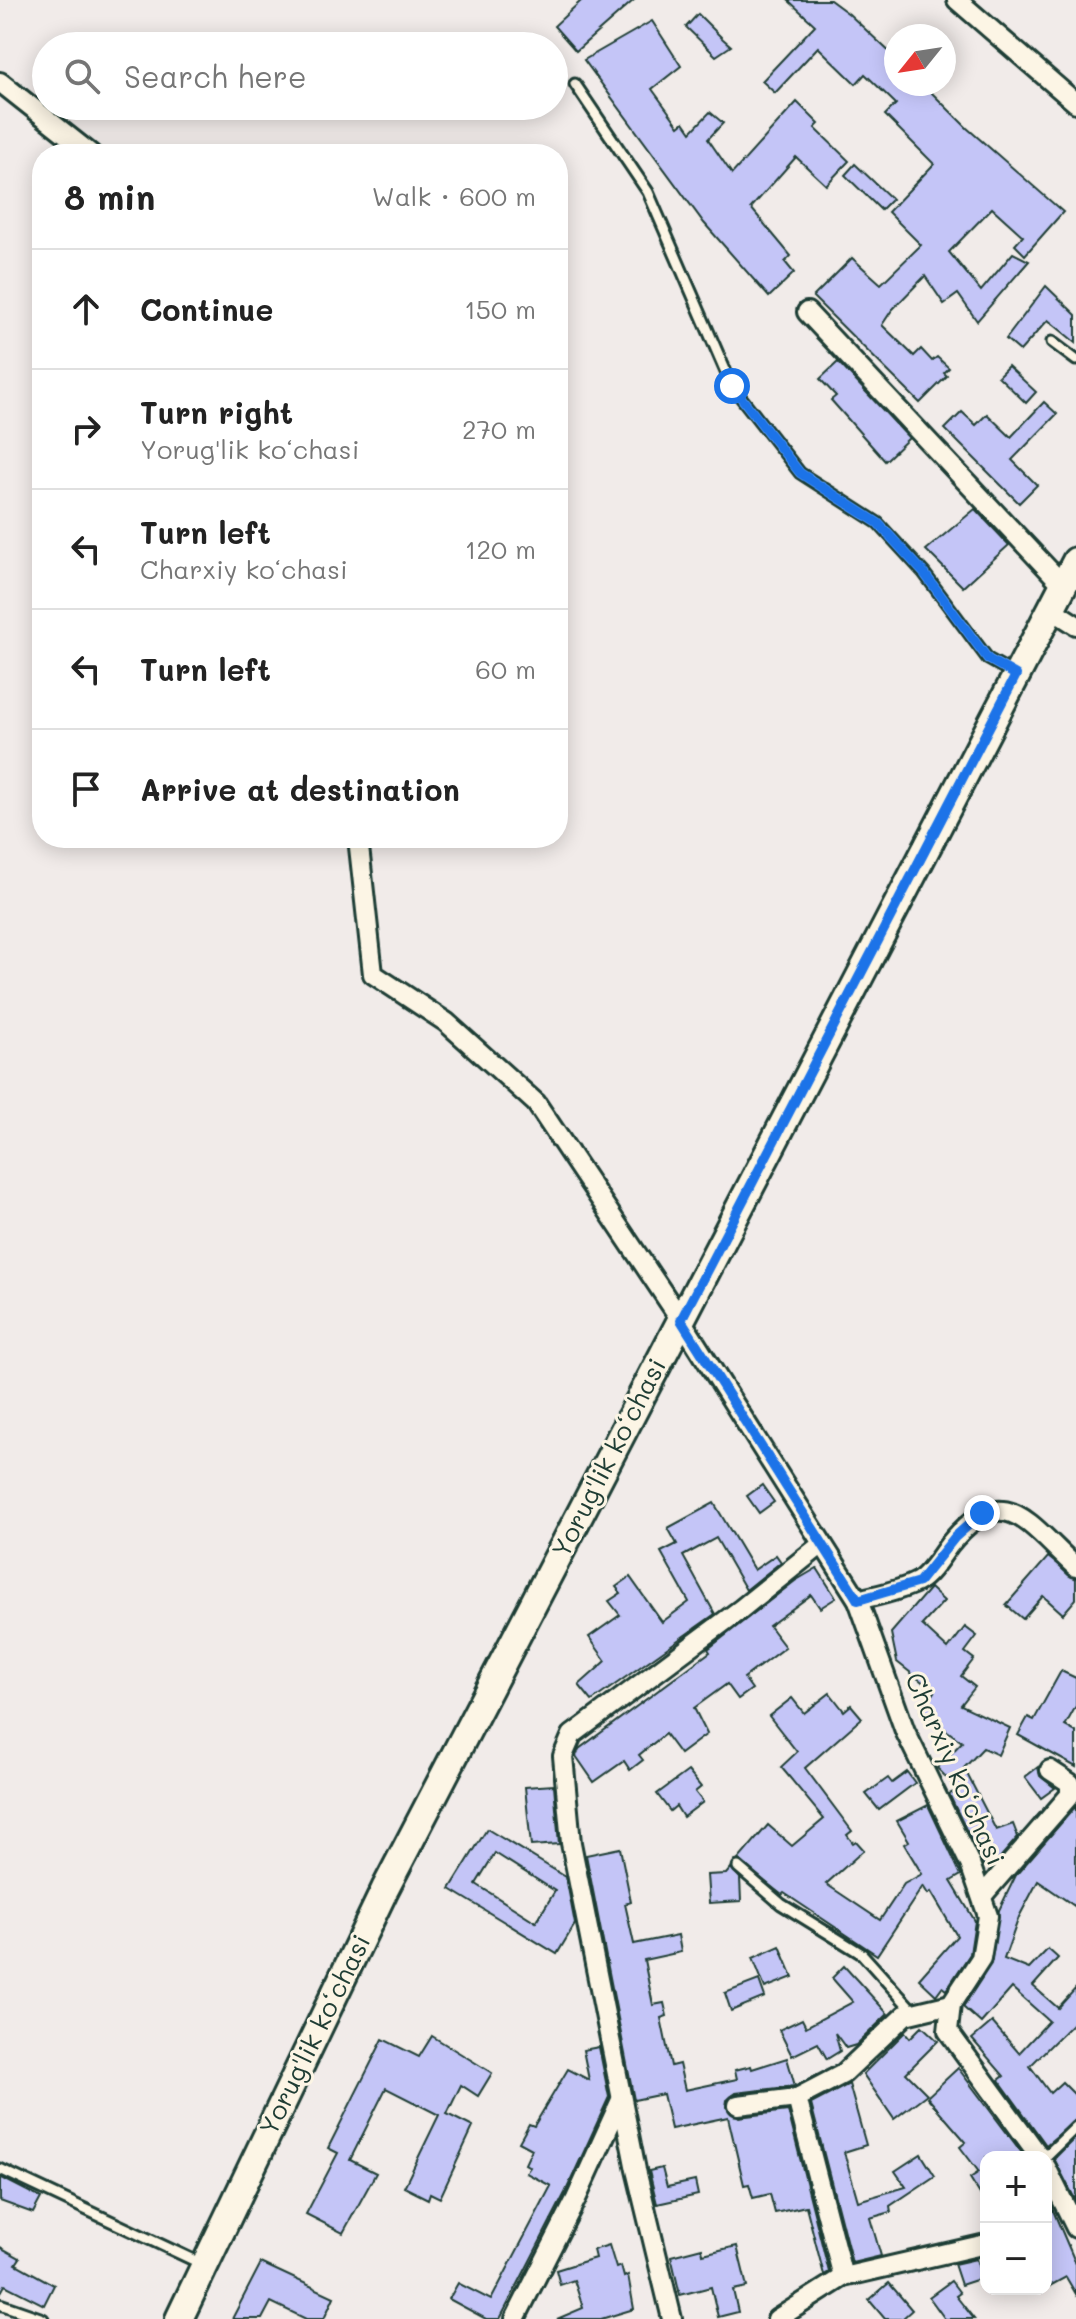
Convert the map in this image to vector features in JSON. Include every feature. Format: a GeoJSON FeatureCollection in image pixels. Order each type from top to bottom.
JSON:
{"type":"FeatureCollection","features":[{"type":"Feature","properties":{"kind":"main road","name":"Yorug'lik koʻchasi"},"geometry":{"type":"LineString","coordinates":[[179,2319],[385,1889],[1076,561]]}},
{"type":"Feature","properties":{"kind":"street"},"geometry":{"type":"LineString","coordinates":[[957,0],[1076,103]]}},
{"type":"Feature","properties":{"kind":"street"},"geometry":{"type":"LineString","coordinates":[[0,82],[32,107]]}},
{"type":"Feature","properties":{"kind":"street"},"geometry":{"type":"LineString","coordinates":[[48,120],[78,144]]}},
{"type":"Feature","properties":{"kind":"street"},"geometry":{"type":"LineString","coordinates":[[807,312],[1063,585]]}},
{"type":"Feature","properties":{"kind":"street"},"geometry":{"type":"LineString","coordinates":[[1051,609],[1076,625]]}},
{"type":"Feature","properties":{"kind":"street","name":"Charxiy koʻchasi"},"geometry":{"type":"LineString","coordinates":[[359,848],[373,974],[446,1022],[536,1103],[681,1320],[858,1600],[905,1731],[982,1896],[988,1916],[981,1958],[951,2004]]}},
{"type":"Feature","properties":{"kind":"street"},"geometry":{"type":"LineString","coordinates":[[858,1600],[919,1582],[955,1537],[982,1513],[1000,1508],[1017,1513],[1076,1567]]}},
{"type":"Feature","properties":{"kind":"street"},"geometry":{"type":"LineString","coordinates":[[672,2319],[621,2100],[571,1843],[563,1756],[565,1743],[822,1544]]}},
{"type":"Feature","properties":{"kind":"street"},"geometry":{"type":"LineString","coordinates":[[982,1896],[1070,1795],[1070,1783],[1050,1770]]}},
{"type":"Feature","properties":{"kind":"street"},"geometry":{"type":"LineString","coordinates":[[738,2105],[797,2098],[843,2074],[883,2032],[905,2015],[951,2004],[948,2031],[1038,2151]]}},
{"type":"Feature","properties":{"kind":"street"},"geometry":{"type":"LineString","coordinates":[[797,2098],[843,2277]]}},
{"type":"Feature","properties":{"kind":"street"},"geometry":{"type":"LineString","coordinates":[[515,2319],[576,2199],[621,2100]]}},
{"type":"Feature","properties":{"kind":"street"},"geometry":{"type":"LineString","coordinates":[[1052,2178],[1076,2228]]}},
{"type":"Feature","properties":{"kind":"street"},"geometry":{"type":"LineString","coordinates":[[1052,2204],[1062,2197]]}},
{"type":"Feature","properties":{"kind":"street"},"geometry":{"type":"LineString","coordinates":[[777,2319],[843,2277],[980,2245]]}},
{"type":"Feature","properties":{"kind":"lane"},"geometry":{"type":"LineString","coordinates":[[575,84],[648,192],[732,386],[800,473],[878,523],[924,573],[988,659],[1016,675]]}},
{"type":"Feature","properties":{"kind":"lane"},"geometry":{"type":"LineString","coordinates":[[1052,342],[1076,360]]}},
{"type":"Feature","properties":{"kind":"lane"},"geometry":{"type":"LineString","coordinates":[[738,1867],[781,1904],[862,1954],[914,2012]]}},
{"type":"Feature","properties":{"kind":"lane"},"geometry":{"type":"LineString","coordinates":[[1050,2151],[1076,2127]]}},
{"type":"Feature","properties":{"kind":"lane"},"geometry":{"type":"LineString","coordinates":[[0,2169],[205,2265]]}},
{"type":"Feature","properties":{"kind":"lane"},"geometry":{"type":"LineString","coordinates":[[0,2304],[43,2319]]}},
{"type":"Feature","properties":{"kind":"building"},"geometry":{"type":"Polygon","coordinates":[[[582,0],[634,0],[576,51],[568,42],[568,32],[559,32],[554,26],[582,0]]]}},
{"type":"Feature","properties":{"kind":"building"},"geometry":{"type":"Polygon","coordinates":[[[788,0],[830,0],[884,47],[884,92],[865,74],[856,84],[818,47],[775,93],[762,81],[815,25],[788,0]]]}},
{"type":"Feature","properties":{"kind":"building"},"geometry":{"type":"Polygon","coordinates":[[[698,14],[731,46],[716,56],[686,27],[698,14]]]}},
{"type":"Feature","properties":{"kind":"building"},"geometry":{"type":"Polygon","coordinates":[[[652,21],[681,66],[652,89],[679,126],[684,122],[691,132],[710,112],[723,123],[708,139],[732,174],[797,102],[819,124],[815,128],[849,161],[826,185],[796,157],[751,208],[791,256],[785,262],[794,273],[769,297],[704,223],[584,60],[652,21]]]}},
{"type":"Feature","properties":{"kind":"building"},"geometry":{"type":"Polygon","coordinates":[[[888,96],[935,96],[1063,212],[1025,255],[1015,245],[1023,236],[992,208],[949,252],[981,291],[1013,253],[1029,261],[977,321],[958,294],[944,304],[925,276],[892,310],[882,325],[914,356],[921,349],[932,361],[937,357],[949,368],[944,373],[947,376],[920,403],[813,297],[852,258],[881,284],[921,245],[888,212],[934,164],[885,115],[896,104],[888,96]]]}},
{"type":"Feature","properties":{"kind":"building"},"geometry":{"type":"Polygon","coordinates":[[[855,164],[892,199],[881,210],[845,175],[855,164]]]}},
{"type":"Feature","properties":{"kind":"building"},"geometry":{"type":"Polygon","coordinates":[[[1046,286],[1076,315],[1076,343],[1048,320],[1020,351],[1006,339],[1046,286]]]}},
{"type":"Feature","properties":{"kind":"building"},"geometry":{"type":"Polygon","coordinates":[[[838,362],[909,438],[885,461],[831,400],[836,396],[820,379],[838,362]]]}},
{"type":"Feature","properties":{"kind":"building"},"geometry":{"type":"Polygon","coordinates":[[[1008,366],[1036,392],[1026,403],[998,376],[1008,366]]]}},
{"type":"Feature","properties":{"kind":"building"},"geometry":{"type":"Polygon","coordinates":[[[1044,402],[1057,414],[1012,460],[1037,485],[1019,503],[945,429],[962,412],[976,425],[987,414],[1011,437],[1044,402]]]}},
{"type":"Feature","properties":{"kind":"building"},"geometry":{"type":"Polygon","coordinates":[[[975,509],[1009,545],[963,587],[926,550],[975,509]]]}},
{"type":"Feature","properties":{"kind":"building"},"geometry":{"type":"Polygon","coordinates":[[[762,1485],[774,1502],[759,1513],[747,1496],[762,1485]]]}},
{"type":"Feature","properties":{"kind":"building"},"geometry":{"type":"Polygon","coordinates":[[[714,1503],[754,1570],[776,1555],[781,1562],[746,1590],[716,1538],[683,1556],[715,1614],[592,1701],[579,1685],[606,1661],[589,1637],[620,1615],[609,1601],[621,1593],[616,1587],[630,1577],[662,1622],[689,1602],[661,1552],[677,1544],[668,1528],[714,1503]]]}},
{"type":"Feature","properties":{"kind":"building"},"geometry":{"type":"Polygon","coordinates":[[[1048,1557],[1076,1579],[1076,1599],[1063,1614],[1043,1596],[1023,1619],[1006,1605],[1048,1557]]]}},
{"type":"Feature","properties":{"kind":"building"},"geometry":{"type":"Polygon","coordinates":[[[817,1568],[836,1598],[820,1608],[811,1595],[769,1626],[785,1647],[744,1678],[752,1689],[738,1699],[727,1684],[694,1708],[707,1734],[680,1754],[665,1734],[639,1755],[643,1760],[630,1770],[624,1761],[594,1782],[576,1756],[579,1749],[710,1652],[708,1649],[795,1581],[817,1568]]]}},
{"type":"Feature","properties":{"kind":"building"},"geometry":{"type":"Polygon","coordinates":[[[930,1588],[944,1601],[922,1625],[948,1649],[965,1627],[977,1636],[965,1652],[974,1659],[961,1676],[975,1687],[961,1705],[1010,1728],[998,1755],[983,1748],[964,1768],[996,1830],[1013,1824],[1018,1837],[998,1860],[983,1865],[949,1794],[959,1790],[937,1768],[962,1742],[921,1711],[935,1692],[897,1662],[891,1633],[930,1588]]]}},
{"type":"Feature","properties":{"kind":"building"},"geometry":{"type":"Polygon","coordinates":[[[1061,1671],[1076,1678],[1076,1706],[1065,1726],[1076,1732],[1076,1767],[1018,1735],[1028,1717],[1034,1720],[1061,1671]]]}},
{"type":"Feature","properties":{"kind":"building"},"geometry":{"type":"Polygon","coordinates":[[[830,1693],[844,1711],[851,1705],[862,1718],[805,1768],[852,1831],[847,1835],[864,1850],[826,1884],[880,1920],[904,1884],[922,1874],[904,1844],[909,1841],[897,1821],[928,1805],[961,1875],[951,1881],[975,1921],[970,1954],[946,1990],[942,1987],[936,1995],[919,1979],[957,1936],[931,1892],[928,1894],[923,1886],[877,1955],[784,1893],[782,1895],[738,1860],[768,1825],[792,1846],[824,1819],[781,1767],[797,1752],[769,1716],[792,1698],[804,1713],[830,1693]]]}},
{"type":"Feature","properties":{"kind":"building"},"geometry":{"type":"Polygon","coordinates":[[[1038,1767],[1040,1776],[1055,1788],[1041,1798],[1025,1777],[1038,1767]]]}},
{"type":"Feature","properties":{"kind":"building"},"geometry":{"type":"Polygon","coordinates":[[[688,1771],[701,1787],[695,1792],[703,1802],[683,1817],[676,1806],[670,1811],[657,1794],[688,1771]]]}},
{"type":"Feature","properties":{"kind":"building"},"geometry":{"type":"Polygon","coordinates":[[[907,1772],[915,1783],[879,1810],[866,1794],[888,1778],[892,1783],[907,1772]]]}},
{"type":"Feature","properties":{"kind":"building"},"geometry":{"type":"Polygon","coordinates":[[[554,1785],[559,1844],[531,1846],[525,1787],[554,1785]]]}},
{"type":"Feature","properties":{"kind":"building"},"geometry":{"type":"Polygon","coordinates":[[[1076,1806],[1076,1907],[1038,1881],[1019,1917],[1004,1959],[1029,1969],[1048,1949],[1058,1958],[1033,1986],[1058,2008],[1076,1988],[1076,2020],[1030,2066],[1050,2093],[1062,2082],[1076,2096],[1076,2120],[1046,2145],[999,2080],[1004,2076],[972,2039],[992,2022],[1019,2053],[1049,2021],[1012,1988],[981,2023],[963,2007],[991,1964],[999,1910],[1016,1875],[1076,1806]]]}},
{"type":"Feature","properties":{"kind":"building"},"geometry":{"type":"Polygon","coordinates":[[[487,1829],[566,1877],[575,1924],[557,1954],[450,1889],[487,1829]],[[495,1853],[476,1884],[536,1922],[555,1891],[495,1853]]]}},
{"type":"Feature","properties":{"kind":"building"},"geometry":{"type":"Polygon","coordinates":[[[620,1848],[631,1902],[625,1904],[634,1944],[678,1935],[681,1952],[644,1960],[653,2005],[664,2003],[667,2016],[661,2018],[671,2066],[679,2064],[685,2090],[737,2079],[735,2070],[751,2066],[752,2069],[787,2058],[795,2086],[736,2093],[727,2100],[726,2107],[739,2117],[788,2111],[829,2272],[824,2275],[806,2206],[775,2213],[770,2194],[753,2198],[749,2184],[744,2185],[728,2117],[671,2129],[663,2094],[634,2100],[586,1855],[620,1848]]]}},
{"type":"Feature","properties":{"kind":"building"},"geometry":{"type":"Polygon","coordinates":[[[731,1868],[740,1878],[741,1901],[709,1903],[707,1875],[726,1874],[731,1868]]]}},
{"type":"Feature","properties":{"kind":"building"},"geometry":{"type":"Polygon","coordinates":[[[780,1946],[793,1977],[765,1988],[753,1958],[780,1946]]]}},
{"type":"Feature","properties":{"kind":"building"},"geometry":{"type":"Polygon","coordinates":[[[844,1966],[888,2014],[856,2045],[846,2048],[835,2033],[840,2051],[827,2059],[818,2043],[792,2056],[779,2030],[802,2019],[806,2027],[853,2002],[832,1978],[844,1966]]]}},
{"type":"Feature","properties":{"kind":"building"},"geometry":{"type":"Polygon","coordinates":[[[759,1980],[765,1997],[731,2011],[725,1993],[759,1980]]]}},
{"type":"Feature","properties":{"kind":"building"},"geometry":{"type":"Polygon","coordinates":[[[922,2026],[938,2041],[906,2073],[927,2094],[894,2119],[863,2074],[905,2032],[910,2038],[922,2026]]]}},
{"type":"Feature","properties":{"kind":"building"},"geometry":{"type":"Polygon","coordinates":[[[432,2036],[492,2073],[478,2096],[461,2085],[447,2114],[473,2127],[440,2198],[430,2193],[428,2199],[404,2187],[439,2115],[386,2088],[350,2160],[376,2173],[343,2233],[306,2214],[338,2153],[328,2148],[383,2039],[419,2057],[432,2036]]]}},
{"type":"Feature","properties":{"kind":"building"},"geometry":{"type":"Polygon","coordinates":[[[599,2047],[609,2097],[565,2193],[500,2319],[486,2319],[449,2299],[458,2283],[491,2300],[551,2186],[526,2173],[530,2167],[525,2164],[532,2149],[519,2142],[529,2124],[534,2126],[568,2069],[589,2080],[583,2050],[599,2047]]]}},
{"type":"Feature","properties":{"kind":"building"},"geometry":{"type":"Polygon","coordinates":[[[958,2068],[1020,2151],[980,2151],[980,2194],[970,2178],[979,2172],[960,2147],[966,2142],[927,2097],[958,2068]]]}},
{"type":"Feature","properties":{"kind":"building"},"geometry":{"type":"Polygon","coordinates":[[[849,2084],[866,2145],[844,2152],[858,2201],[906,2187],[895,2171],[921,2154],[935,2176],[890,2206],[891,2212],[870,2218],[881,2256],[852,2263],[811,2104],[849,2084]]]}},
{"type":"Feature","properties":{"kind":"building"},"geometry":{"type":"Polygon","coordinates":[[[1076,2137],[1076,2201],[1054,2159],[1076,2137]]]}},
{"type":"Feature","properties":{"kind":"building"},"geometry":{"type":"Polygon","coordinates":[[[662,2168],[667,2187],[695,2181],[698,2195],[657,2204],[649,2171],[662,2168]]]}},
{"type":"Feature","properties":{"kind":"building"},"geometry":{"type":"Polygon","coordinates":[[[0,2177],[41,2198],[33,2213],[0,2201],[0,2177]]]}},
{"type":"Feature","properties":{"kind":"building"},"geometry":{"type":"Polygon","coordinates":[[[1052,2208],[1076,2264],[1076,2294],[1066,2277],[1052,2285],[1052,2208]]]}},
{"type":"Feature","properties":{"kind":"building"},"geometry":{"type":"Polygon","coordinates":[[[609,2245],[616,2268],[621,2266],[624,2277],[628,2275],[634,2309],[601,2319],[557,2319],[583,2308],[574,2280],[560,2285],[556,2270],[595,2258],[593,2250],[609,2245]]]}},
{"type":"Feature","properties":{"kind":"building"},"geometry":{"type":"Polygon","coordinates":[[[737,2246],[747,2287],[733,2290],[738,2312],[718,2317],[711,2287],[680,2295],[671,2256],[702,2248],[703,2254],[737,2246]]]}},
{"type":"Feature","properties":{"kind":"building"},"geometry":{"type":"Polygon","coordinates":[[[0,2247],[20,2258],[16,2264],[54,2285],[44,2305],[5,2285],[0,2294],[0,2247]]]}},
{"type":"Feature","properties":{"kind":"building"},"geometry":{"type":"Polygon","coordinates":[[[976,2259],[980,2279],[961,2285],[954,2264],[976,2259]]]}},
{"type":"Feature","properties":{"kind":"building"},"geometry":{"type":"Polygon","coordinates":[[[261,2263],[334,2297],[324,2319],[306,2319],[271,2302],[262,2319],[232,2319],[261,2263]]]}},
{"type":"Feature","properties":{"kind":"building"},"geometry":{"type":"Polygon","coordinates":[[[951,2281],[960,2293],[956,2296],[974,2319],[945,2319],[929,2297],[951,2281]]]}},
{"type":"Feature","properties":{"kind":"building"},"geometry":{"type":"Polygon","coordinates":[[[889,2283],[912,2310],[902,2319],[885,2319],[869,2300],[889,2283]]]}},
{"type":"Feature","properties":{"kind":"route"},"geometry":{"type":"LineString","coordinates":[[732,386],[800,473],[878,523],[924,573],[988,659],[1016,675],[681,1320],[858,1600],[919,1582],[955,1537],[982,1513]]}}]}
